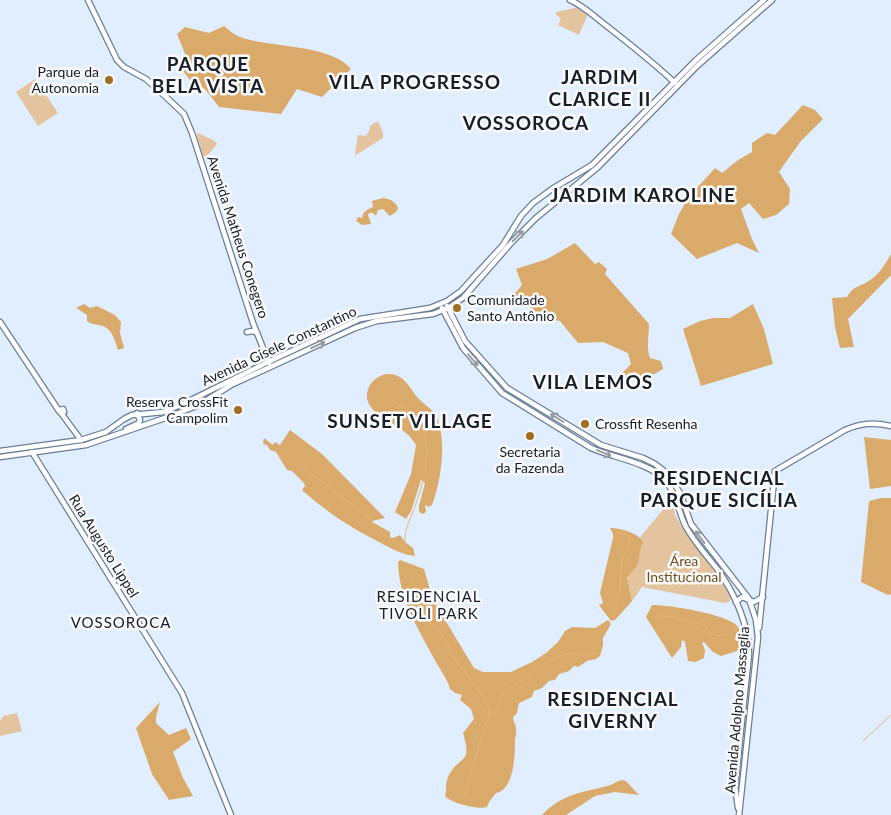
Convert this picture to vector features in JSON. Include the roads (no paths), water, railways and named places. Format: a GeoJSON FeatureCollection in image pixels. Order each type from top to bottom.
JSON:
{"type":"FeatureCollection","features":[{"type":"Feature","properties":{"kind":"main road","name":"Avenida Matheus Conegero"},"geometry":{"type":"LineString","coordinates":[[88,0],[116,60],[124,67],[146,79],[184,114],[192,133],[257,333],[268,362],[272,367]]}},
{"type":"Feature","properties":{"kind":"main road"},"geometry":{"type":"LineString","coordinates":[[570,0],[592,14],[675,84]]}},
{"type":"Feature","properties":{"kind":"main road"},"geometry":{"type":"LineString","coordinates":[[742,23],[764,0]]}},
{"type":"Feature","properties":{"kind":"main road"},"geometry":{"type":"LineString","coordinates":[[742,23],[772,0]]}},
{"type":"Feature","properties":{"kind":"main road","name":"Avenida Gisele Constantino"},"geometry":{"type":"LineString","coordinates":[[0,451],[81,440],[106,432],[124,419],[137,413],[168,410],[360,319],[420,310],[442,304],[461,292],[495,254],[526,210],[544,194],[592,166],[675,84],[742,23]]}},
{"type":"Feature","properties":{"kind":"main road","name":"Avenida Gisele Constantino"},"geometry":{"type":"LineString","coordinates":[[0,457],[85,445],[100,441],[185,411],[232,385],[366,324],[433,314],[445,309],[467,294],[512,242],[561,197],[598,167],[675,84]]}},
{"type":"Feature","properties":{"kind":"main road"},"geometry":{"type":"LineString","coordinates":[[555,187],[562,188],[564,191],[561,197]]}},
{"type":"Feature","properties":{"kind":"main road","name":"Avenida Adolpho Massaglia"},"geometry":{"type":"LineString","coordinates":[[442,304],[465,341],[507,388],[601,445],[655,464],[672,479],[680,493],[691,524],[748,599],[756,620],[758,637],[739,815]]}},
{"type":"Feature","properties":{"kind":"main road","name":"Avenida Adolpho Massaglia"},"geometry":{"type":"LineString","coordinates":[[445,309],[447,319],[470,357],[502,393],[592,448],[656,473],[669,486],[686,526],[722,575],[736,602],[749,644],[735,786],[739,815]]}},
{"type":"Feature","properties":{"kind":"main road"},"geometry":{"type":"LineString","coordinates":[[433,314],[442,315],[447,319]]}},
{"type":"Feature","properties":{"kind":"main road"},"geometry":{"type":"LineString","coordinates":[[0,322],[85,445]]}},
{"type":"Feature","properties":{"kind":"main road"},"geometry":{"type":"LineString","coordinates":[[247,332],[257,333]]}},
{"type":"Feature","properties":{"kind":"main road"},"geometry":{"type":"LineString","coordinates":[[213,396],[221,385]]}},
{"type":"Feature","properties":{"kind":"main road"},"geometry":{"type":"LineString","coordinates":[[152,412],[147,415],[146,419],[152,422]]}},
{"type":"Feature","properties":{"kind":"main road"},"geometry":{"type":"LineString","coordinates":[[100,441],[137,424],[140,420],[137,413]]}},
{"type":"Feature","properties":{"kind":"main road"},"geometry":{"type":"LineString","coordinates":[[758,637],[775,472],[845,430],[875,423],[891,426]]}},
{"type":"Feature","properties":{"kind":"main road"},"geometry":{"type":"LineString","coordinates":[[67,442],[74,438],[76,433]]}},
{"type":"Feature","properties":{"kind":"main road","name":"Rua Augusto Lippel"},"geometry":{"type":"LineString","coordinates":[[32,452],[182,693],[231,815]]}},
{"type":"Feature","properties":{"kind":"main road"},"geometry":{"type":"LineString","coordinates":[[634,463],[636,456]]}},
{"type":"Feature","properties":{"kind":"main road"},"geometry":{"type":"LineString","coordinates":[[736,602],[742,597],[752,602],[763,597]]}},
{"type":"Feature","properties":{"kind":"main road"},"geometry":{"type":"LineString","coordinates":[[744,624],[752,623],[761,613]]}},
{"type":"Feature","properties":{"kind":"waterway"},"geometry":{"type":"LineString","coordinates":[[391,399],[407,410],[417,421],[425,435],[427,446],[423,482],[406,532],[405,542],[408,551]]}},
{"type":"Feature","properties":{"kind":"waterway"},"geometry":{"type":"LineString","coordinates":[[303,467],[368,517],[381,533],[408,551]]}},
{"type":"Feature","properties":{"kind":"waterway"},"geometry":{"type":"LineString","coordinates":[[613,617],[620,588],[622,560],[630,542],[626,535],[617,532]]}},
{"type":"Feature","properties":{"kind":"waterway"},"geometry":{"type":"LineString","coordinates":[[411,572],[427,620],[442,634],[452,655],[482,695],[489,708],[489,718]]}},
{"type":"Feature","properties":{"kind":"waterway"},"geometry":{"type":"LineString","coordinates":[[655,616],[674,617],[705,625],[715,636],[729,634]]}},
{"type":"Feature","properties":{"kind":"waterway"},"geometry":{"type":"LineString","coordinates":[[465,797],[485,723],[498,710],[499,701],[503,693],[551,660],[568,653],[586,656],[597,653]]}},
{"type":"Feature","properties":{"kind":"waterway"},"geometry":{"type":"LineString","coordinates":[[863,741],[891,715]]}},
{"type":"Feature","properties":{"kind":"place","name":"Parque da Autonomia"},"geometry":{"type":"Point","coordinates":[109,80]}},
{"type":"Feature","properties":{"kind":"place","name":"Comunidade Santo Antônio"},"geometry":{"type":"Point","coordinates":[457,308]}},
{"type":"Feature","properties":{"kind":"place","name":"Reserva CrossFit Campolim"},"geometry":{"type":"Point","coordinates":[238,410]}},
{"type":"Feature","properties":{"kind":"place","name":"Crossfit Resenha"},"geometry":{"type":"Point","coordinates":[585,424]}},
{"type":"Feature","properties":{"kind":"place","name":"Secretaria da Fazenda"},"geometry":{"type":"Point","coordinates":[530,436]}},
{"type":"Feature","properties":{"kind":"district","name":"PARQUE BELA VISTA"},"geometry":{"type":"Point","coordinates":[208,75]}},
{"type":"Feature","properties":{"kind":"district","name":"VILA PROGRESSO"},"geometry":{"type":"Point","coordinates":[415,82]}},
{"type":"Feature","properties":{"kind":"district","name":"JARDIM CLARICE II"},"geometry":{"type":"Point","coordinates":[600,88]}},
{"type":"Feature","properties":{"kind":"district","name":"VOSSOROCA"},"geometry":{"type":"Point","coordinates":[526,123]}},
{"type":"Feature","properties":{"kind":"district","name":"JARDIM KAROLINE"},"geometry":{"type":"Point","coordinates":[643,195]}},
{"type":"Feature","properties":{"kind":"district","name":"VILA LEMOS"},"geometry":{"type":"Point","coordinates":[593,382]}},
{"type":"Feature","properties":{"kind":"district","name":"SUNSET VILLAGE"},"geometry":{"type":"Point","coordinates":[410,421]}},
{"type":"Feature","properties":{"kind":"district","name":"RESIDENCIAL PARQUE SICÍLIA"},"geometry":{"type":"Point","coordinates":[719,489]}},
{"type":"Feature","properties":{"kind":"district","name":"RESIDENCIAL TIVOLI PARK"},"geometry":{"type":"Point","coordinates":[429,606]}},
{"type":"Feature","properties":{"kind":"district","name":"VOSSOROCA"},"geometry":{"type":"Point","coordinates":[121,623]}},
{"type":"Feature","properties":{"kind":"district","name":"RESIDENCIAL GIVERNY"},"geometry":{"type":"Point","coordinates":[613,710]}},
{"type":"Feature","properties":{"kind":"park label","name":"Área Institucional"},"geometry":{"type":"Point","coordinates":[684,570]}}]}
